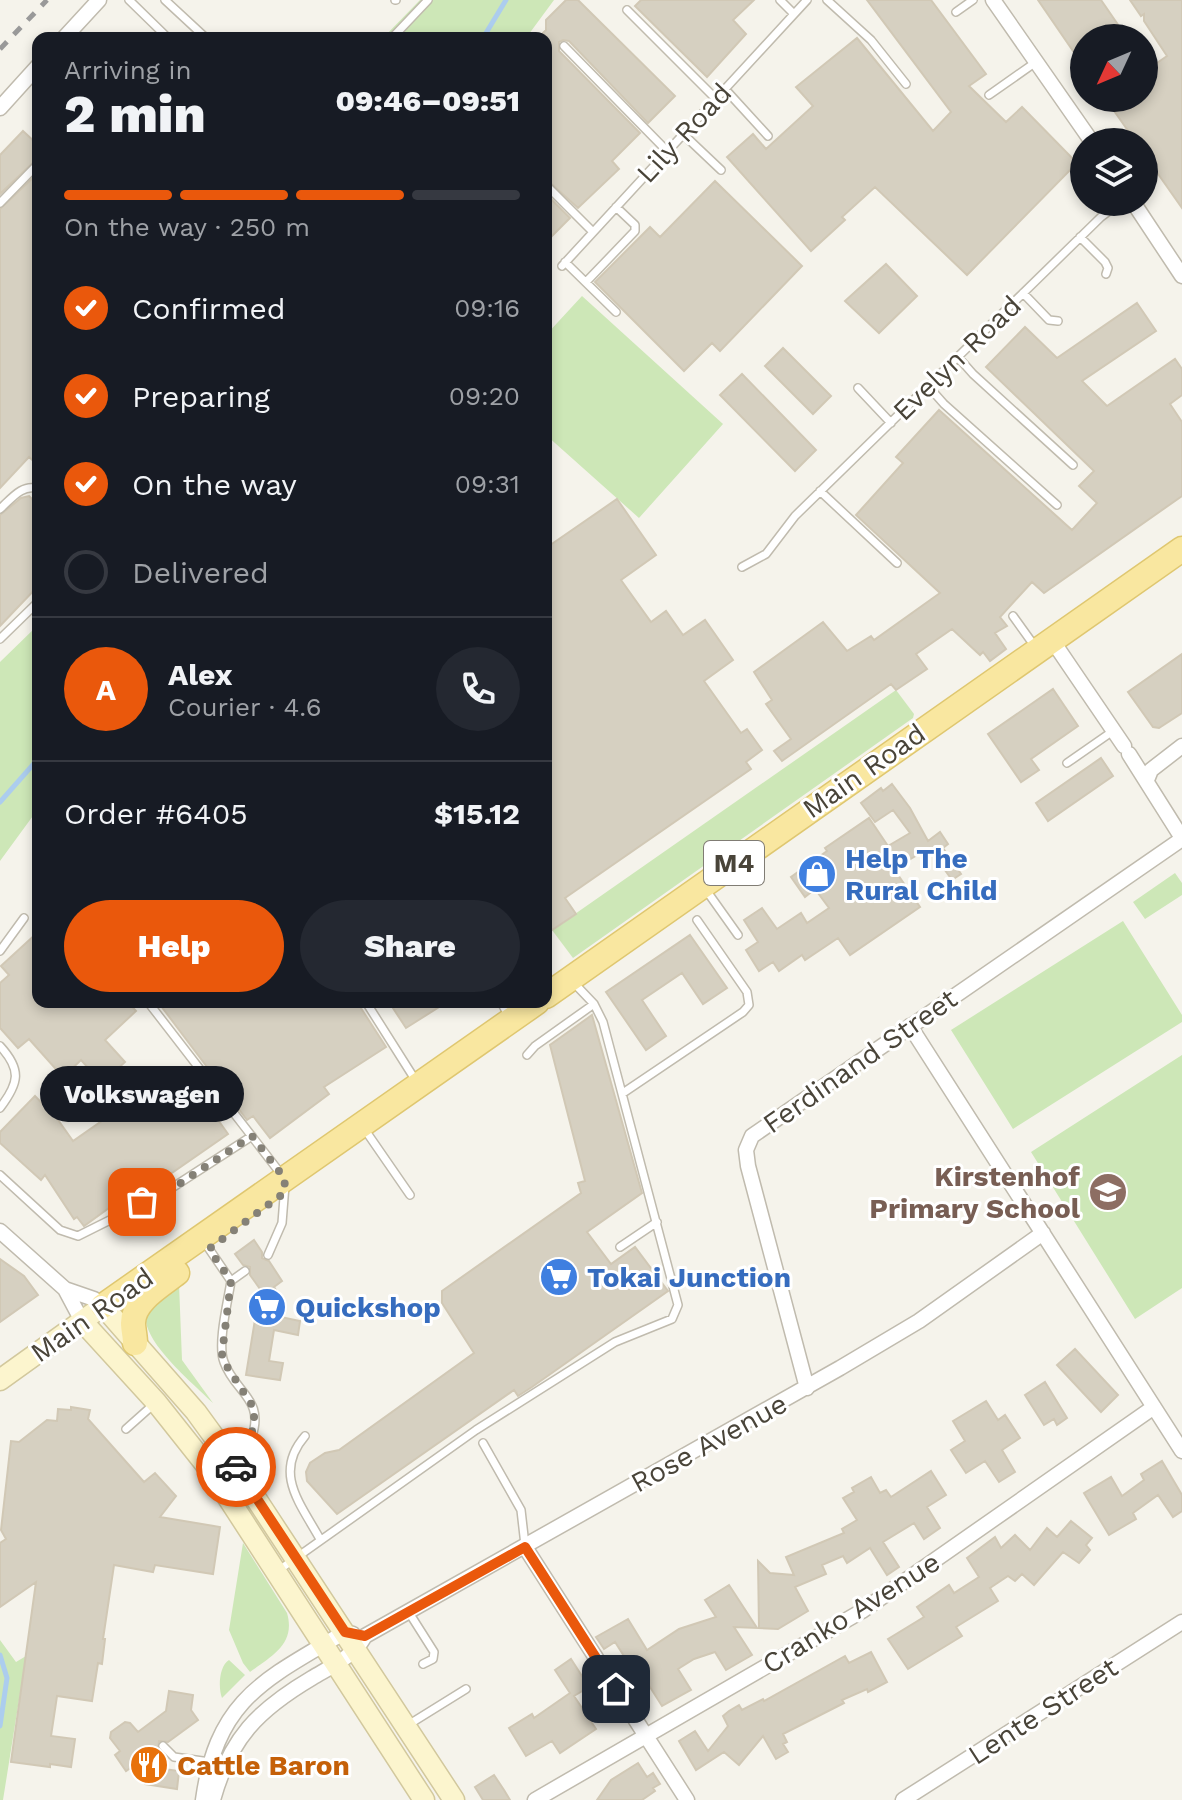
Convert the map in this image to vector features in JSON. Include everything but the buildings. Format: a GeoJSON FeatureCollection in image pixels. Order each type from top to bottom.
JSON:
{"type":"FeatureCollection","features":[{"type":"Feature","properties":{"kind":"main road","name":"Main Road"},"geometry":{"type":"LineString","coordinates":[[552,992],[1182,549]]}},
{"type":"Feature","properties":{"kind":"main road","name":"Main Road"},"geometry":{"type":"LineString","coordinates":[[0,1380],[103,1306],[205,1243],[365,1130],[418,1085],[463,1054],[506,1011]]}},
{"type":"Feature","properties":{"kind":"main road"},"geometry":{"type":"LineString","coordinates":[[365,1130],[441,1084],[463,1054]]}},
{"type":"Feature","properties":{"kind":"main road"},"geometry":{"type":"LineString","coordinates":[[135,1343],[133,1319],[142,1302],[205,1243]]}},
{"type":"Feature","properties":{"kind":"main road"},"geometry":{"type":"LineString","coordinates":[[103,1306],[196,1412],[228,1456],[356,1639],[406,1726],[454,1800]]}},
{"type":"Feature","properties":{"kind":"main road"},"geometry":{"type":"LineString","coordinates":[[82,1321],[156,1402],[210,1470],[424,1800]]}},
{"type":"Feature","properties":{"kind":"street"},"geometry":{"type":"LineString","coordinates":[[70,32],[99,0]]}},
{"type":"Feature","properties":{"kind":"street"},"geometry":{"type":"LineString","coordinates":[[993,0],[1082,128]]}},
{"type":"Feature","properties":{"kind":"street"},"geometry":{"type":"LineString","coordinates":[[0,108],[32,78]]}},
{"type":"Feature","properties":{"kind":"street"},"geometry":{"type":"LineString","coordinates":[[1142,216],[1182,276]]}},
{"type":"Feature","properties":{"kind":"street"},"geometry":{"type":"LineString","coordinates":[[1045,645],[1113,731],[1182,839]]}},
{"type":"Feature","properties":{"kind":"street"},"geometry":{"type":"LineString","coordinates":[[1147,780],[1151,770],[1182,746]]}},
{"type":"Feature","properties":{"kind":"street","name":"Ferdinand Street"},"geometry":{"type":"LineString","coordinates":[[807,1388],[748,1166],[748,1143],[761,1128],[1182,839]]}},
{"type":"Feature","properties":{"kind":"street"},"geometry":{"type":"LineString","coordinates":[[910,1026],[1182,1451]]}},
{"type":"Feature","properties":{"kind":"street"},"geometry":{"type":"LineString","coordinates":[[0,1231],[65,1289],[82,1321]]}},
{"type":"Feature","properties":{"kind":"street","name":"Rose Avenue"},"geometry":{"type":"LineString","coordinates":[[356,1639],[807,1388],[919,1321],[1043,1233]]}},
{"type":"Feature","properties":{"kind":"street"},"geometry":{"type":"LineString","coordinates":[[65,1289],[94,1299],[103,1306]]}},
{"type":"Feature","properties":{"kind":"street","name":"Cranko Avenue"},"geometry":{"type":"LineString","coordinates":[[535,1800],[862,1611],[1154,1407]]}},
{"type":"Feature","properties":{"kind":"street"},"geometry":{"type":"LineString","coordinates":[[525,1547],[687,1800]]}},
{"type":"Feature","properties":{"kind":"street","name":"Lente Street"},"geometry":{"type":"LineString","coordinates":[[911,1798],[1182,1622]]}},
{"type":"Feature","properties":{"kind":"street"},"geometry":{"type":"LineString","coordinates":[[211,1798],[210,1762],[223,1729],[246,1699],[265,1681],[324,1645],[356,1639]]}},
{"type":"Feature","properties":{"kind":"street"},"geometry":{"type":"LineString","coordinates":[[211,1798],[230,1752],[256,1717],[335,1664],[356,1639]]}},
{"type":"Feature","properties":{"kind":"lane"},"geometry":{"type":"LineString","coordinates":[[129,0],[162,32]]}},
{"type":"Feature","properties":{"kind":"lane"},"geometry":{"type":"LineString","coordinates":[[165,0],[200,32]]}},
{"type":"Feature","properties":{"kind":"lane"},"geometry":{"type":"LineString","coordinates":[[398,32],[428,0]]}},
{"type":"Feature","properties":{"kind":"lane"},"geometry":{"type":"LineString","coordinates":[[780,0],[794,14]]}},
{"type":"Feature","properties":{"kind":"lane","name":"Lily Road"},"geometry":{"type":"LineString","coordinates":[[586,282],[563,264],[807,0]]}},
{"type":"Feature","properties":{"kind":"lane"},"geometry":{"type":"LineString","coordinates":[[827,0],[871,40],[906,84]]}},
{"type":"Feature","properties":{"kind":"lane"},"geometry":{"type":"LineString","coordinates":[[956,12],[973,0]]}},
{"type":"Feature","properties":{"kind":"lane"},"geometry":{"type":"LineString","coordinates":[[627,10],[716,99]]}},
{"type":"Feature","properties":{"kind":"lane"},"geometry":{"type":"LineString","coordinates":[[564,46],[667,151]]}},
{"type":"Feature","properties":{"kind":"lane"},"geometry":{"type":"LineString","coordinates":[[989,95],[1036,62]]}},
{"type":"Feature","properties":{"kind":"lane"},"geometry":{"type":"LineString","coordinates":[[725,89],[768,136]]}},
{"type":"Feature","properties":{"kind":"lane"},"geometry":{"type":"LineString","coordinates":[[683,134],[721,170]]}},
{"type":"Feature","properties":{"kind":"lane"},"geometry":{"type":"LineString","coordinates":[[0,203],[32,170]]}},
{"type":"Feature","properties":{"kind":"lane"},"geometry":{"type":"LineString","coordinates":[[552,191],[593,232]]}},
{"type":"Feature","properties":{"kind":"lane"},"geometry":{"type":"LineString","coordinates":[[616,207],[635,225],[635,231],[586,282],[616,312]]}},
{"type":"Feature","properties":{"kind":"lane","name":"Evelyn Road"},"geometry":{"type":"LineString","coordinates":[[742,567],[766,554],[795,516],[820,491],[1105,216]]}},
{"type":"Feature","properties":{"kind":"lane"},"geometry":{"type":"LineString","coordinates":[[1080,237],[1105,262],[1108,268],[1106,274]]}},
{"type":"Feature","properties":{"kind":"lane"},"geometry":{"type":"LineString","coordinates":[[1023,293],[1049,320],[1058,321]]}},
{"type":"Feature","properties":{"kind":"lane"},"geometry":{"type":"LineString","coordinates":[[958,357],[1073,465]]}},
{"type":"Feature","properties":{"kind":"lane"},"geometry":{"type":"LineString","coordinates":[[928,386],[1057,505]]}},
{"type":"Feature","properties":{"kind":"lane"},"geometry":{"type":"LineString","coordinates":[[858,388],[891,423]]}},
{"type":"Feature","properties":{"kind":"lane"},"geometry":{"type":"LineString","coordinates":[[0,509],[25,488],[32,486]]}},
{"type":"Feature","properties":{"kind":"lane"},"geometry":{"type":"LineString","coordinates":[[820,491],[897,563]]}},
{"type":"Feature","properties":{"kind":"lane"},"geometry":{"type":"LineString","coordinates":[[0,639],[32,608]]}},
{"type":"Feature","properties":{"kind":"lane"},"geometry":{"type":"LineString","coordinates":[[1013,616],[1045,645]]}},
{"type":"Feature","properties":{"kind":"lane"},"geometry":{"type":"LineString","coordinates":[[1067,763],[1113,731]]}},
{"type":"Feature","properties":{"kind":"lane"},"geometry":{"type":"LineString","coordinates":[[702,885],[738,935]]}},
{"type":"Feature","properties":{"kind":"lane"},"geometry":{"type":"LineString","coordinates":[[0,951],[24,918]]}},
{"type":"Feature","properties":{"kind":"lane"},"geometry":{"type":"LineString","coordinates":[[623,1093],[749,1005],[747,992],[697,920]]}},
{"type":"Feature","properties":{"kind":"lane"},"geometry":{"type":"LineString","coordinates":[[277,1571],[463,1439],[604,1349],[672,1319],[678,1305],[603,1022],[594,1004],[570,979]]}},
{"type":"Feature","properties":{"kind":"lane"},"geometry":{"type":"LineString","coordinates":[[527,1055],[594,1004]]}},
{"type":"Feature","properties":{"kind":"lane"},"geometry":{"type":"LineString","coordinates":[[153,1008],[252,1136],[285,1186],[282,1223],[268,1255]]}},
{"type":"Feature","properties":{"kind":"lane"},"geometry":{"type":"LineString","coordinates":[[370,1008],[418,1085]]}},
{"type":"Feature","properties":{"kind":"lane"},"geometry":{"type":"LineString","coordinates":[[0,1046],[12,1059],[16,1070],[12,1089],[0,1108]]}},
{"type":"Feature","properties":{"kind":"lane"},"geometry":{"type":"LineString","coordinates":[[365,1130],[410,1195]]}},
{"type":"Feature","properties":{"kind":"lane"},"geometry":{"type":"LineString","coordinates":[[0,1175],[60,1230],[78,1236],[164,1193],[252,1136]]}},
{"type":"Feature","properties":{"kind":"lane"},"geometry":{"type":"LineString","coordinates":[[620,1247],[657,1222]]}},
{"type":"Feature","properties":{"kind":"lane"},"geometry":{"type":"LineString","coordinates":[[205,1243],[231,1281],[222,1354],[228,1370],[252,1403],[255,1419],[251,1439],[228,1456]]}},
{"type":"Feature","properties":{"kind":"lane"},"geometry":{"type":"LineString","coordinates":[[231,1281],[245,1271]]}},
{"type":"Feature","properties":{"kind":"lane"},"geometry":{"type":"LineString","coordinates":[[126,1429],[156,1402]]}},
{"type":"Feature","properties":{"kind":"lane"},"geometry":{"type":"LineString","coordinates":[[305,1436],[297,1445],[288,1468],[292,1486],[320,1539]]}},
{"type":"Feature","properties":{"kind":"lane"},"geometry":{"type":"LineString","coordinates":[[483,1443],[521,1510],[525,1547]]}},
{"type":"Feature","properties":{"kind":"lane"},"geometry":{"type":"LineString","coordinates":[[408,1611],[434,1652],[433,1659],[423,1664]]}},
{"type":"Feature","properties":{"kind":"lane"},"geometry":{"type":"LineString","coordinates":[[406,1726],[466,1689]]}},
{"type":"Feature","properties":{"kind":"lane"},"geometry":{"type":"LineString","coordinates":[[163,1746],[174,1757],[210,1762]]}},
{"type":"Feature","properties":{"kind":"green space"},"geometry":{"type":"Polygon","coordinates":[[[420,0],[554,0],[530,32],[389,32],[420,0]]]}},
{"type":"Feature","properties":{"kind":"green space"},"geometry":{"type":"Polygon","coordinates":[[[582,296],[723,424],[639,518],[552,440],[552,328],[582,296]]]}},
{"type":"Feature","properties":{"kind":"green space"},"geometry":{"type":"Polygon","coordinates":[[[32,631],[32,817],[0,861],[0,662],[32,631]]]}},
{"type":"Feature","properties":{"kind":"green space"},"geometry":{"type":"Polygon","coordinates":[[[896,690],[914,714],[913,718],[573,958],[552,930],[896,690]]]}},
{"type":"Feature","properties":{"kind":"green space"},"geometry":{"type":"Polygon","coordinates":[[[1175,873],[1182,883],[1182,895],[1145,919],[1133,902],[1175,873]]]}},
{"type":"Feature","properties":{"kind":"green space"},"geometry":{"type":"Polygon","coordinates":[[[1123,921],[1182,1015],[1182,1022],[1013,1129],[951,1030],[1123,921]]]}},
{"type":"Feature","properties":{"kind":"green space"},"geometry":{"type":"Polygon","coordinates":[[[1182,1055],[1182,1288],[1135,1319],[1031,1152],[1182,1055]]]}},
{"type":"Feature","properties":{"kind":"green space"},"geometry":{"type":"Polygon","coordinates":[[[179,1284],[182,1360],[213,1403],[170,1362],[147,1325],[146,1314],[179,1284]]]}},
{"type":"Feature","properties":{"kind":"green space"},"geometry":{"type":"Polygon","coordinates":[[[243,1543],[287,1613],[289,1624],[280,1648],[250,1672],[229,1630],[243,1543]]]}},
{"type":"Feature","properties":{"kind":"green space"},"geometry":{"type":"Polygon","coordinates":[[[0,1640],[16,1662],[26,1656],[3,1800],[0,1800],[0,1640]]]}},
{"type":"Feature","properties":{"kind":"green space"},"geometry":{"type":"Polygon","coordinates":[[[229,1660],[245,1675],[222,1698],[220,1678],[229,1660]]]}},
{"type":"Feature","properties":{"kind":"waterway"},"geometry":{"type":"LineString","coordinates":[[487,32],[506,0]]}},
{"type":"Feature","properties":{"kind":"waterway"},"geometry":{"type":"LineString","coordinates":[[0,802],[32,766]]}},
{"type":"Feature","properties":{"kind":"waterway"},"geometry":{"type":"LineString","coordinates":[[0,1655],[7,1678],[0,1726]]}},
{"type":"Feature","properties":{"kind":"railway"},"geometry":{"type":"LineString","coordinates":[[0,49],[47,0]]}},
{"type":"Feature","properties":{"kind":"way so far"},"geometry":{"type":"LineString","coordinates":[[142,1202],[176,1186],[252,1136],[285,1179],[284,1193],[209,1249],[231,1281],[222,1354],[224,1362],[255,1410],[251,1439],[228,1456],[236,1467]]}},
{"type":"Feature","properties":{"kind":"place","name":"Help The Rural Child"},"geometry":{"type":"Point","coordinates":[817,874]}},
{"type":"Feature","properties":{"kind":"place","name":"Kirstenhof Primary School"},"geometry":{"type":"Point","coordinates":[1108,1192]}},
{"type":"Feature","properties":{"kind":"place","name":"Volkswagen"},"geometry":{"type":"Point","coordinates":[142,1202]}},
{"type":"Feature","properties":{"kind":"place","name":"Tokai Junction"},"geometry":{"type":"Point","coordinates":[559,1277]}},
{"type":"Feature","properties":{"kind":"place","name":"Quickshop"},"geometry":{"type":"Point","coordinates":[267,1307]}},
{"type":"Feature","properties":{"kind":"place","name":"Cattle Baron"},"geometry":{"type":"Point","coordinates":[149,1765]}},
{"type":"Feature","properties":{"kind":"route"},"geometry":{"type":"LineString","coordinates":[[236,1467],[345,1632],[365,1636],[525,1547],[616,1689]]}}]}
